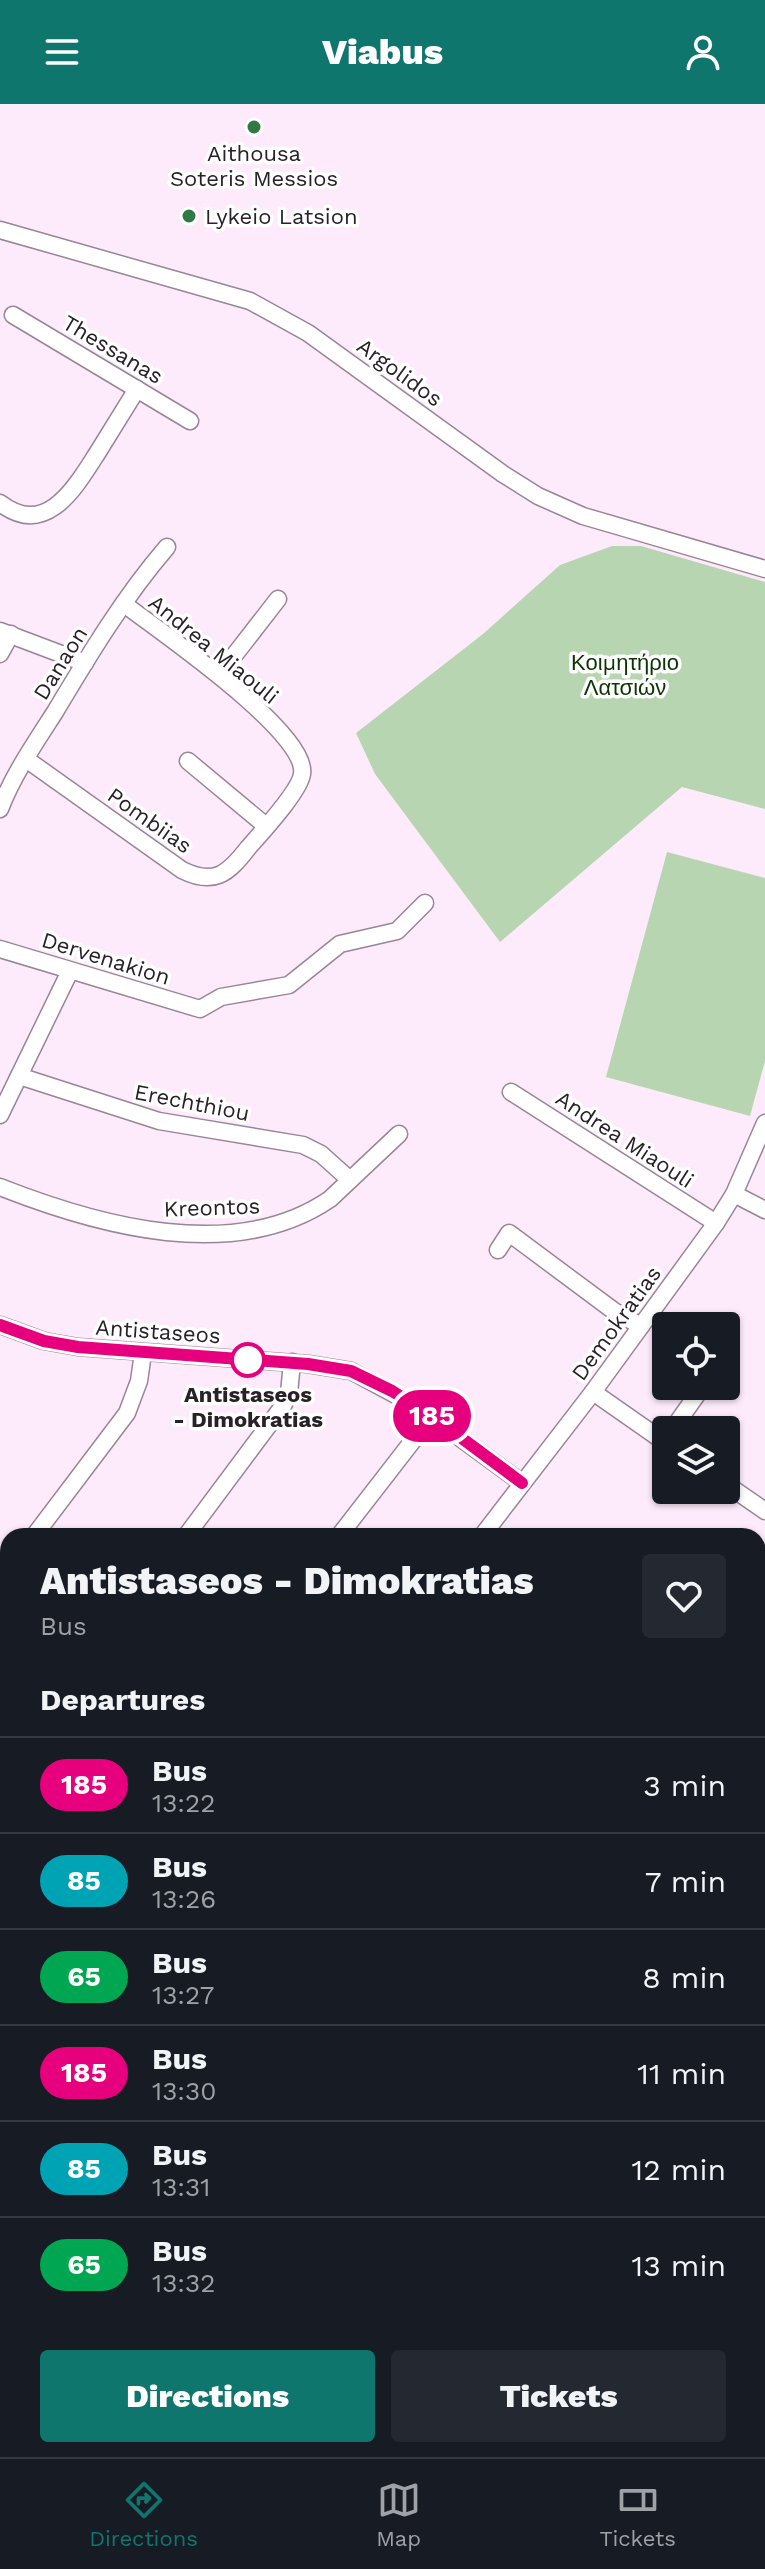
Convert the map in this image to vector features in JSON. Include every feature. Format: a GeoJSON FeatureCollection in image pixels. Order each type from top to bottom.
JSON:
{"type":"FeatureCollection","features":[{"type":"Feature","properties":{"kind":"street","name":"Argolidos"},"geometry":{"type":"LineString","coordinates":[[0,230],[250,301],[308,333],[538,496],[583,516],[765,569]]}},
{"type":"Feature","properties":{"kind":"street","name":"Thessanas"},"geometry":{"type":"LineString","coordinates":[[13,315],[190,421]]}},
{"type":"Feature","properties":{"kind":"street"},"geometry":{"type":"LineString","coordinates":[[0,503],[11,511],[28,514],[44,513],[59,505],[75,488],[137,389]]}},
{"type":"Feature","properties":{"kind":"street","name":"Danaon"},"geometry":{"type":"LineString","coordinates":[[0,809],[26,759],[85,663],[139,579],[167,547]]}},
{"type":"Feature","properties":{"kind":"street"},"geometry":{"type":"LineString","coordinates":[[219,675],[278,599]]}},
{"type":"Feature","properties":{"kind":"street","name":"Andrea Miaouli"},"geometry":{"type":"LineString","coordinates":[[124,604],[219,675],[292,745],[303,767]]}},
{"type":"Feature","properties":{"kind":"street"},"geometry":{"type":"LineString","coordinates":[[0,654],[6,632],[85,663]]}},
{"type":"Feature","properties":{"kind":"street","name":"Pombiias"},"geometry":{"type":"LineString","coordinates":[[26,759],[182,870],[199,877],[217,876],[235,866],[297,787],[303,767]]}},
{"type":"Feature","properties":{"kind":"street"},"geometry":{"type":"LineString","coordinates":[[188,761],[203,770],[266,826]]}},
{"type":"Feature","properties":{"kind":"street","name":"Dervenakion"},"geometry":{"type":"LineString","coordinates":[[0,949],[200,1009],[221,997],[289,985],[340,944],[397,931],[425,903]]}},
{"type":"Feature","properties":{"kind":"street"},"geometry":{"type":"LineString","coordinates":[[0,1115],[70,971]]}},
{"type":"Feature","properties":{"kind":"street","name":"Erechthiou"},"geometry":{"type":"LineString","coordinates":[[19,1076],[159,1121],[303,1145],[321,1154],[350,1180]]}},
{"type":"Feature","properties":{"kind":"street","name":"Andrea Miaouli"},"geometry":{"type":"LineString","coordinates":[[511,1092],[716,1223]]}},
{"type":"Feature","properties":{"kind":"street","name":"Demokratias"},"geometry":{"type":"LineString","coordinates":[[488,1528],[593,1392],[716,1223],[734,1194],[765,1123]]}},
{"type":"Feature","properties":{"kind":"street","name":"Kreontos"},"geometry":{"type":"LineString","coordinates":[[0,1187],[107,1222],[154,1231],[204,1233],[258,1229],[289,1222],[330,1199],[399,1134]]}},
{"type":"Feature","properties":{"kind":"street"},"geometry":{"type":"LineString","coordinates":[[734,1194],[765,1210]]}},
{"type":"Feature","properties":{"kind":"street"},"geometry":{"type":"LineString","coordinates":[[498,1250],[509,1233],[614,1311],[641,1326]]}},
{"type":"Feature","properties":{"kind":"street","name":"Antistaseos"},"geometry":{"type":"LineString","coordinates":[[0,1325],[60,1344],[143,1353],[292,1362],[359,1374],[432,1416],[522,1483]]}},
{"type":"Feature","properties":{"kind":"street"},"geometry":{"type":"LineString","coordinates":[[40,1528],[127,1413],[139,1381],[143,1353]]}},
{"type":"Feature","properties":{"kind":"street"},"geometry":{"type":"LineString","coordinates":[[192,1528],[283,1406],[289,1393],[292,1362]]}},
{"type":"Feature","properties":{"kind":"street"},"geometry":{"type":"LineString","coordinates":[[593,1392],[652,1429]]}},
{"type":"Feature","properties":{"kind":"street"},"geometry":{"type":"LineString","coordinates":[[345,1528],[432,1416]]}},
{"type":"Feature","properties":{"kind":"street"},"geometry":{"type":"LineString","coordinates":[[740,1494],[765,1511]]}},
{"type":"Feature","properties":{"kind":"green space","name":"Κοιμητήριο Λατσιών"},"geometry":{"type":"Polygon","coordinates":[[[612,546],[641,546],[765,582],[765,809],[682,787],[500,942],[375,774],[356,733],[483,634],[560,565],[612,546]]]}},
{"type":"Feature","properties":{"kind":"green space"},"geometry":{"type":"Polygon","coordinates":[[[667,852],[765,878],[765,1061],[750,1116],[606,1077],[667,852]]]}},
{"type":"Feature","properties":{"kind":"bus line","name":"185"},"geometry":{"type":"LineString","coordinates":[[0,1325],[44,1341],[78,1347],[308,1364],[351,1371],[392,1391],[432,1416],[522,1483]]}},
{"type":"Feature","properties":{"kind":"place","name":"Aithousa Soteris Messios"},"geometry":{"type":"Point","coordinates":[254,127]}},
{"type":"Feature","properties":{"kind":"place","name":"Lykeio Latsion"},"geometry":{"type":"Point","coordinates":[189,216]}},
{"type":"Feature","properties":{"kind":"place","name":"Antistaseos - Dimokratias"},"geometry":{"type":"Point","coordinates":[248,1360]}}]}
